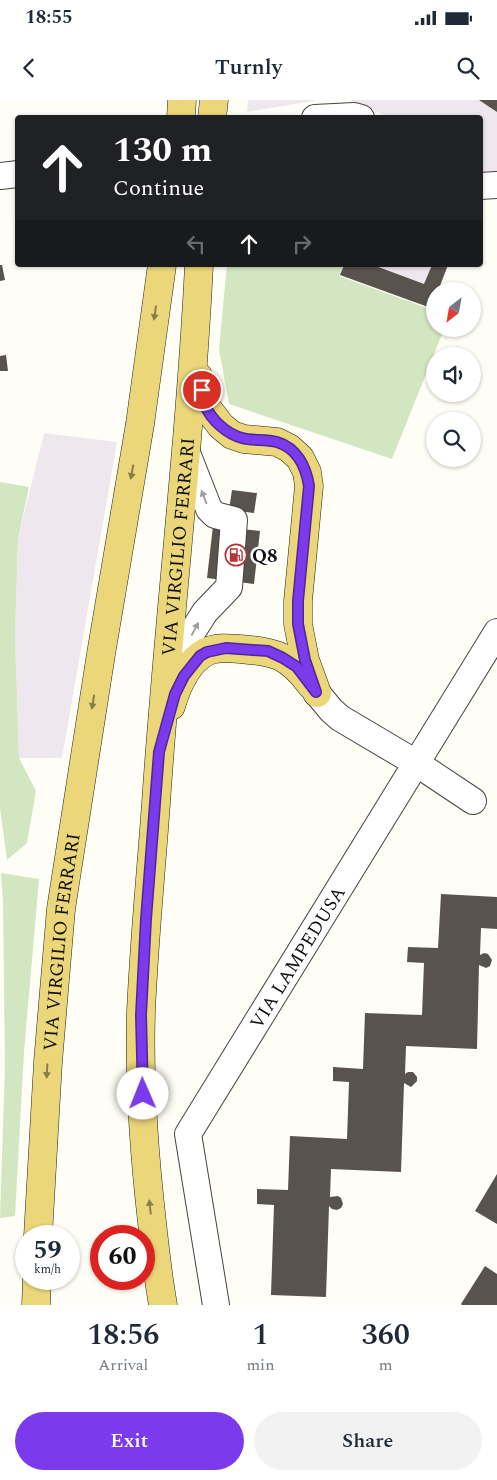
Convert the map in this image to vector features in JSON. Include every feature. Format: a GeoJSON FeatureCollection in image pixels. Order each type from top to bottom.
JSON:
{"type":"FeatureCollection","features":[{"type":"Feature","properties":{"kind":"main road"},"geometry":{"type":"LineString","coordinates":[[181,115],[182,100]]}},
{"type":"Feature","properties":{"kind":"main road"},"geometry":{"type":"LineString","coordinates":[[212,115],[214,100]]}},
{"type":"Feature","properties":{"kind":"main road","name":"VIA VIRGILIO FERRARI"},"geometry":{"type":"LineString","coordinates":[[39,1225],[48,1062],[61,909],[101,654],[140,424],[162,267]]}},
{"type":"Feature","properties":{"kind":"main road","name":"VIA VIRGILIO FERRARI"},"geometry":{"type":"LineString","coordinates":[[161,1300],[148,1190],[141,1015],[146,919],[159,752],[195,359],[199,267]]}},
{"type":"Feature","properties":{"kind":"main road"},"geometry":{"type":"LineString","coordinates":[[195,359],[205,405],[221,426],[232,435],[244,439],[277,442],[289,448],[300,458],[307,472],[309,486],[298,601],[298,624],[305,660],[316,692]]}},
{"type":"Feature","properties":{"kind":"main road"},"geometry":{"type":"LineString","coordinates":[[159,752],[175,694],[192,664],[207,652],[226,648],[268,651],[297,667],[316,692]]}},
{"type":"Feature","properties":{"kind":"street"},"geometry":{"type":"LineString","coordinates":[[0,176],[15,174]]}},
{"type":"Feature","properties":{"kind":"street"},"geometry":{"type":"LineString","coordinates":[[483,186],[497,185]]}},
{"type":"Feature","properties":{"kind":"street"},"geometry":{"type":"LineString","coordinates":[[184,676],[191,634],[205,612],[229,587],[234,520],[215,515],[209,509],[187,453]]}},
{"type":"Feature","properties":{"kind":"street","name":"VIA LAMPEDUSA"},"geometry":{"type":"LineString","coordinates":[[216,1305],[188,1134],[497,632]]}},
{"type":"Feature","properties":{"kind":"street"},"geometry":{"type":"LineString","coordinates":[[316,692],[340,718],[416,763],[473,800]]}},
{"type":"Feature","properties":{"kind":"shaded area"},"geometry":{"type":"Polygon","coordinates":[[[248,100],[318,100],[247,112],[248,100]]]}},
{"type":"Feature","properties":{"kind":"shaded area"},"geometry":{"type":"Polygon","coordinates":[[[349,100],[497,100],[497,172],[488,175],[483,172],[483,115],[384,115],[349,100]]]}},
{"type":"Feature","properties":{"kind":"shaded area"},"geometry":{"type":"Polygon","coordinates":[[[343,267],[447,267],[441,282],[426,282],[426,306],[340,275],[343,267]]]}},
{"type":"Feature","properties":{"kind":"shaded area"},"geometry":{"type":"Polygon","coordinates":[[[44,433],[117,442],[62,758],[19,758],[15,635],[18,538],[44,433]]]}},
{"type":"Feature","properties":{"kind":"green space"},"geometry":{"type":"Polygon","coordinates":[[[227,267],[342,267],[339,276],[426,308],[426,338],[440,338],[437,347],[426,347],[426,374],[392,459],[229,404],[219,349],[227,267]]]}},
{"type":"Feature","properties":{"kind":"green space"},"geometry":{"type":"Polygon","coordinates":[[[0,482],[29,487],[18,538],[15,635],[19,758],[36,791],[27,843],[7,860],[0,808],[0,482]]]}},
{"type":"Feature","properties":{"kind":"green space"},"geometry":{"type":"Polygon","coordinates":[[[1,873],[39,879],[24,1052],[15,1216],[0,1218],[5,1066],[1,873]]]}},
{"type":"Feature","properties":{"kind":"building"},"geometry":{"type":"Polygon","coordinates":[[[479,100],[497,100],[497,112],[479,100]]]}},
{"type":"Feature","properties":{"kind":"building"},"geometry":{"type":"Polygon","coordinates":[[[0,265],[2,265],[5,280],[0,281],[0,265]]]}},
{"type":"Feature","properties":{"kind":"building"},"geometry":{"type":"Polygon","coordinates":[[[343,267],[378,267],[424,284],[431,267],[447,267],[441,282],[426,282],[426,306],[340,275],[343,267]]]}},
{"type":"Feature","properties":{"kind":"building"},"geometry":{"type":"Polygon","coordinates":[[[6,355],[8,371],[0,371],[0,356],[6,355]]]}},
{"type":"Feature","properties":{"kind":"building"},"geometry":{"type":"Polygon","coordinates":[[[232,490],[257,493],[254,513],[229,510],[232,490]]]}},
{"type":"Feature","properties":{"kind":"building"},"geometry":{"type":"Polygon","coordinates":[[[213,526],[260,531],[254,584],[207,578],[213,526]]]}},
{"type":"Feature","properties":{"kind":"building"},"geometry":{"type":"Polygon","coordinates":[[[441,894],[497,897],[497,929],[481,928],[480,955],[488,954],[492,960],[490,966],[486,968],[479,965],[477,1049],[406,1046],[405,1074],[413,1072],[417,1077],[417,1081],[411,1087],[404,1083],[401,1172],[331,1169],[330,1197],[338,1196],[343,1204],[337,1210],[329,1206],[326,1297],[271,1295],[274,1205],[257,1204],[257,1189],[288,1190],[290,1136],[347,1139],[349,1082],[333,1081],[333,1067],[363,1069],[365,1013],[422,1015],[424,963],[407,962],[408,947],[438,948],[441,894]]]}},
{"type":"Feature","properties":{"kind":"building"},"geometry":{"type":"Polygon","coordinates":[[[497,1174],[497,1224],[475,1211],[497,1174]]]}},
{"type":"Feature","properties":{"kind":"building"},"geometry":{"type":"Polygon","coordinates":[[[485,1266],[497,1274],[497,1305],[462,1305],[461,1304],[485,1266]]]}},
{"type":"Feature","properties":{"kind":"place","name":"Q8"},"geometry":{"type":"Point","coordinates":[236,555]}},
{"type":"Feature","properties":{"kind":"route"},"geometry":{"type":"LineString","coordinates":[[143,1094],[141,1015],[146,919],[159,752],[175,694],[184,676],[200,656],[215,649],[226,648],[268,651],[283,658],[297,667],[316,692],[305,660],[298,624],[298,601],[309,486],[307,472],[300,458],[289,448],[277,442],[244,439],[232,435],[212,416],[205,405],[202,390]]}}]}
